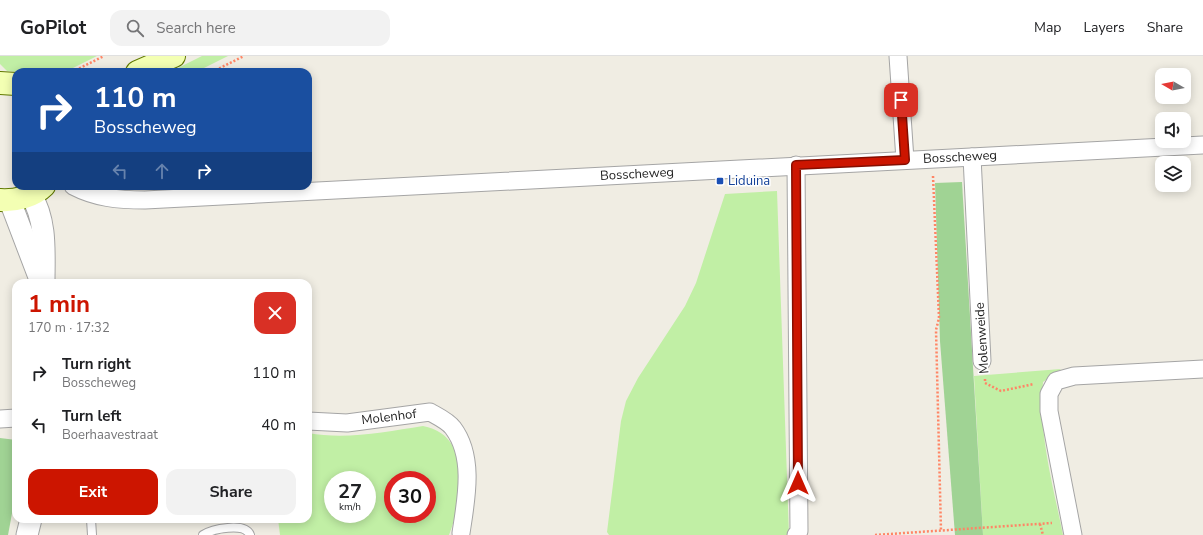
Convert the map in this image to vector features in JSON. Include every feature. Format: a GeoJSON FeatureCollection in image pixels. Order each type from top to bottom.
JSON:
{"type":"FeatureCollection","features":[{"type":"Feature","properties":{"kind":"main road"},"geometry":{"type":"LineString","coordinates":[[146,68],[174,56]]}},
{"type":"Feature","properties":{"kind":"main road"},"geometry":{"type":"LineString","coordinates":[[170,68],[188,56]]}},
{"type":"Feature","properties":{"kind":"main road"},"geometry":{"type":"LineString","coordinates":[[0,83],[12,84]]}},
{"type":"Feature","properties":{"kind":"main road"},"geometry":{"type":"LineString","coordinates":[[5,201],[38,190]]}},
{"type":"Feature","properties":{"kind":"street"},"geometry":{"type":"LineString","coordinates":[[898,56],[905,160]]}},
{"type":"Feature","properties":{"kind":"street","name":"Bosscheweg"},"geometry":{"type":"LineString","coordinates":[[81,190],[94,196],[106,199],[145,200],[1203,145]]}},
{"type":"Feature","properties":{"kind":"street","name":"Molenweide"},"geometry":{"type":"LineString","coordinates":[[972,157],[982,361]]}},
{"type":"Feature","properties":{"kind":"street"},"geometry":{"type":"LineString","coordinates":[[796,165],[799,531],[796,535]]}},
{"type":"Feature","properties":{"kind":"street"},"geometry":{"type":"LineString","coordinates":[[38,190],[39,208],[44,238],[44,279]]}},
{"type":"Feature","properties":{"kind":"street"},"geometry":{"type":"LineString","coordinates":[[5,201],[39,279]]}},
{"type":"Feature","properties":{"kind":"street"},"geometry":{"type":"LineString","coordinates":[[1072,528],[1049,411],[1049,394],[1056,381],[1074,376],[1203,369]]}},
{"type":"Feature","properties":{"kind":"street","name":"Molenhof"},"geometry":{"type":"LineString","coordinates":[[312,421],[347,422],[430,412],[452,427],[466,456],[467,476],[461,533]]}},
{"type":"Feature","properties":{"kind":"street"},"geometry":{"type":"LineString","coordinates":[[0,419],[12,418]]}},
{"type":"Feature","properties":{"kind":"street"},"geometry":{"type":"LineString","coordinates":[[28,535],[30,523]]}},
{"type":"Feature","properties":{"kind":"lane"},"geometry":{"type":"LineString","coordinates":[[91,523],[92,535]]}},
{"type":"Feature","properties":{"kind":"lane"},"geometry":{"type":"LineString","coordinates":[[203,535],[216,529],[243,528],[249,531],[250,535]]}},
{"type":"Feature","properties":{"kind":"path"},"geometry":{"type":"LineString","coordinates":[[80,68],[104,56]]}},
{"type":"Feature","properties":{"kind":"path"},"geometry":{"type":"LineString","coordinates":[[220,68],[244,56]]}},
{"type":"Feature","properties":{"kind":"path"},"geometry":{"type":"LineString","coordinates":[[932,158],[939,318],[936,330],[941,531]]}},
{"type":"Feature","properties":{"kind":"path","name":"Molenweide"},"geometry":{"type":"LineString","coordinates":[[982,361],[986,383],[1001,391],[1017,386],[1056,381]]}},
{"type":"Feature","properties":{"kind":"path"},"geometry":{"type":"LineString","coordinates":[[1040,524],[1042,535]]}},
{"type":"Feature","properties":{"kind":"path"},"geometry":{"type":"LineString","coordinates":[[875,535],[1040,524],[1072,528]]}},
{"type":"Feature","properties":{"kind":"green space"},"geometry":{"type":"Polygon","coordinates":[[[0,56],[97,56],[73,68],[12,68],[12,72],[7,71],[0,64],[0,56]]]}},
{"type":"Feature","properties":{"kind":"green space"},"geometry":{"type":"Polygon","coordinates":[[[202,56],[228,56],[204,68],[178,68],[202,56]]]}},
{"type":"Feature","properties":{"kind":"green space"},"geometry":{"type":"Polygon","coordinates":[[[962,182],[983,535],[955,535],[940,341],[935,183],[962,182]]]}},
{"type":"Feature","properties":{"kind":"green space"},"geometry":{"type":"Polygon","coordinates":[[[777,191],[789,535],[609,535],[607,532],[621,421],[626,401],[638,378],[685,306],[696,283],[725,194],[777,191]]]}},
{"type":"Feature","properties":{"kind":"green space"},"geometry":{"type":"Polygon","coordinates":[[[1061,369],[1043,382],[1042,401],[1044,440],[1063,535],[983,535],[974,376],[1061,369]]]}},
{"type":"Feature","properties":{"kind":"green space"},"geometry":{"type":"Polygon","coordinates":[[[423,426],[439,432],[450,442],[457,455],[460,471],[460,488],[458,504],[449,535],[280,535],[278,523],[312,523],[312,434],[337,436],[366,434],[423,426]]]}},
{"type":"Feature","properties":{"kind":"green space"},"geometry":{"type":"Polygon","coordinates":[[[0,438],[12,440],[12,514],[8,535],[0,535],[0,438]]]}},
{"type":"Feature","properties":{"kind":"place","name":"Liduina"},"geometry":{"type":"Point","coordinates":[720,181]}},
{"type":"Feature","properties":{"kind":"route"},"geometry":{"type":"LineString","coordinates":[[798,483],[796,165],[905,160],[901,100]]}}]}
